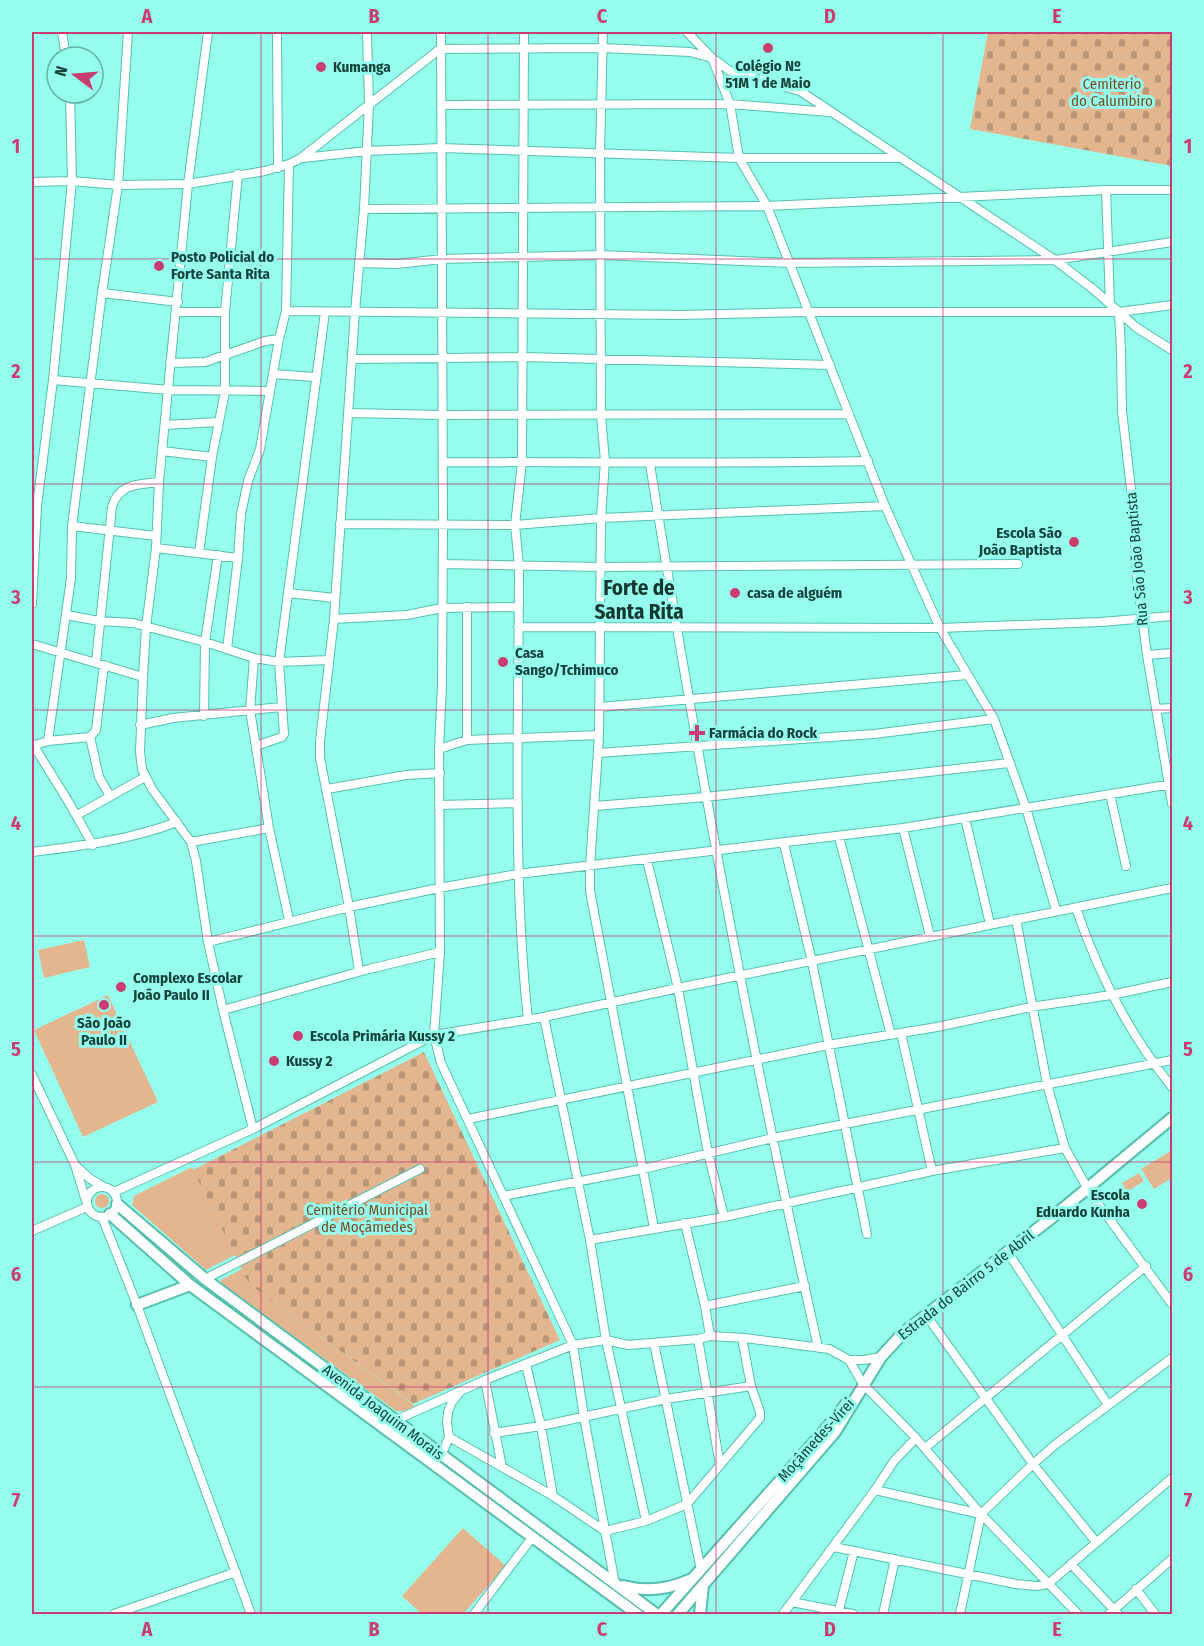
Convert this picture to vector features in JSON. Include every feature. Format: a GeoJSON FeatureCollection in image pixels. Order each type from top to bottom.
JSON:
{"type":"FeatureCollection","features":[{"type":"Feature","properties":{"kind":"street"},"geometry":{"type":"LineString","coordinates":[[48,741],[71,578],[72,526],[90,383],[118,185],[128,32]]}},
{"type":"Feature","properties":{"kind":"street"},"geometry":{"type":"LineString","coordinates":[[208,32],[188,184],[177,312],[170,363],[159,482],[156,548],[146,627],[140,752],[145,777],[191,842],[208,942],[253,1129]]}},
{"type":"Feature","properties":{"kind":"street"},"geometry":{"type":"LineString","coordinates":[[277,32],[278,168]]}},
{"type":"Feature","properties":{"kind":"street"},"geometry":{"type":"LineString","coordinates":[[359,971],[320,758],[320,741],[334,619],[364,209],[369,104],[367,32]]}},
{"type":"Feature","properties":{"kind":"street"},"geometry":{"type":"LineString","coordinates":[[441,32],[443,564],[439,749],[440,952],[434,1035],[441,1063],[573,1346],[615,1584],[654,1590],[677,1586],[692,1579]]}},
{"type":"Feature","properties":{"kind":"street"},"geometry":{"type":"LineString","coordinates":[[524,32],[522,462],[515,525],[519,566],[518,874],[521,951],[528,1020]]}},
{"type":"Feature","properties":{"kind":"street"},"geometry":{"type":"LineString","coordinates":[[603,32],[600,153],[601,415],[605,461],[601,518],[599,735],[590,867],[593,914],[654,1228]]}},
{"type":"Feature","properties":{"kind":"street"},"geometry":{"type":"LineString","coordinates":[[687,32],[712,58],[730,71],[800,91],[1055,260],[1137,328],[1173,350]]}},
{"type":"Feature","properties":{"kind":"street"},"geometry":{"type":"LineString","coordinates":[[32,182],[118,185],[188,184],[278,168],[301,158],[441,49],[603,48],[690,52],[712,58]]}},
{"type":"Feature","properties":{"kind":"street"},"geometry":{"type":"LineString","coordinates":[[712,58],[730,104],[739,158],[767,206],[885,506],[940,628],[994,719],[1026,808],[1056,910]]}},
{"type":"Feature","properties":{"kind":"street"},"geometry":{"type":"LineString","coordinates":[[441,105],[730,104],[830,112]]}},
{"type":"Feature","properties":{"kind":"street"},"geometry":{"type":"LineString","coordinates":[[32,604],[37,506],[53,380],[72,182],[70,105]]}},
{"type":"Feature","properties":{"kind":"street"},"geometry":{"type":"LineString","coordinates":[[301,158],[367,151],[441,148],[739,158],[898,158]]}},
{"type":"Feature","properties":{"kind":"street"},"geometry":{"type":"LineString","coordinates":[[227,649],[244,496],[260,449],[286,311],[289,164]]}},
{"type":"Feature","properties":{"kind":"street"},"geometry":{"type":"LineString","coordinates":[[200,553],[212,457],[225,392],[225,312],[238,174]]}},
{"type":"Feature","properties":{"kind":"street"},"geometry":{"type":"LineString","coordinates":[[364,209],[767,206],[1106,190],[1173,190]]}},
{"type":"Feature","properties":{"kind":"street"},"geometry":{"type":"LineString","coordinates":[[1106,190],[1110,304]]}},
{"type":"Feature","properties":{"kind":"street"},"geometry":{"type":"LineString","coordinates":[[359,263],[396,264],[442,258],[523,255],[602,255],[789,263],[1055,260],[1173,242]]}},
{"type":"Feature","properties":{"kind":"street"},"geometry":{"type":"LineString","coordinates":[[102,293],[178,302]]}},
{"type":"Feature","properties":{"kind":"street"},"geometry":{"type":"LineString","coordinates":[[286,311],[442,314],[680,315],[808,312],[955,314],[1119,312],[1173,304]]}},
{"type":"Feature","properties":{"kind":"street"},"geometry":{"type":"LineString","coordinates":[[177,312],[225,312]]}},
{"type":"Feature","properties":{"kind":"street"},"geometry":{"type":"LineString","coordinates":[[256,746],[283,736],[279,662],[325,312]]}},
{"type":"Feature","properties":{"kind":"street","name":"Rua São João Baptista"},"geometry":{"type":"LineString","coordinates":[[1119,312],[1122,411],[1142,620],[1173,803]]}},
{"type":"Feature","properties":{"kind":"street"},"geometry":{"type":"LineString","coordinates":[[170,363],[205,362],[265,341],[279,339]]}},
{"type":"Feature","properties":{"kind":"street"},"geometry":{"type":"LineString","coordinates":[[352,359],[523,357],[830,365]]}},
{"type":"Feature","properties":{"kind":"street"},"geometry":{"type":"LineString","coordinates":[[273,374],[315,377]]}},
{"type":"Feature","properties":{"kind":"street"},"geometry":{"type":"LineString","coordinates":[[53,380],[169,390],[270,391]]}},
{"type":"Feature","properties":{"kind":"street"},"geometry":{"type":"LineString","coordinates":[[349,412],[443,416],[849,414]]}},
{"type":"Feature","properties":{"kind":"street"},"geometry":{"type":"LineString","coordinates":[[165,425],[219,422]]}},
{"type":"Feature","properties":{"kind":"street"},"geometry":{"type":"LineString","coordinates":[[162,451],[212,457]]}},
{"type":"Feature","properties":{"kind":"street"},"geometry":{"type":"LineString","coordinates":[[443,462],[605,461],[650,464],[868,461]]}},
{"type":"Feature","properties":{"kind":"street"},"geometry":{"type":"LineString","coordinates":[[650,464],[665,566],[716,851],[773,1138],[818,1347]]}},
{"type":"Feature","properties":{"kind":"street"},"geometry":{"type":"LineString","coordinates":[[96,662],[112,507],[118,492],[127,487],[159,482]]}},
{"type":"Feature","properties":{"kind":"street"},"geometry":{"type":"LineString","coordinates":[[340,524],[515,525],[601,518],[885,506]]}},
{"type":"Feature","properties":{"kind":"street"},"geometry":{"type":"LineString","coordinates":[[72,526],[156,536]]}},
{"type":"Feature","properties":{"kind":"street"},"geometry":{"type":"LineString","coordinates":[[156,548],[238,558]]}},
{"type":"Feature","properties":{"kind":"street"},"geometry":{"type":"LineString","coordinates":[[204,716],[205,642],[218,555]]}},
{"type":"Feature","properties":{"kind":"street"},"geometry":{"type":"LineString","coordinates":[[443,564],[602,567],[1018,564]]}},
{"type":"Feature","properties":{"kind":"street"},"geometry":{"type":"LineString","coordinates":[[288,593],[335,598]]}},
{"type":"Feature","properties":{"kind":"street"},"geometry":{"type":"LineString","coordinates":[[334,619],[407,615],[442,608],[519,607]]}},
{"type":"Feature","properties":{"kind":"street"},"geometry":{"type":"LineString","coordinates":[[467,608],[467,740]]}},
{"type":"Feature","properties":{"kind":"street"},"geometry":{"type":"LineString","coordinates":[[66,615],[99,621],[133,623],[254,658],[279,662],[329,660]]}},
{"type":"Feature","properties":{"kind":"street"},"geometry":{"type":"LineString","coordinates":[[518,627],[940,628],[1142,620],[1173,616]]}},
{"type":"Feature","properties":{"kind":"street"},"geometry":{"type":"LineString","coordinates":[[32,644],[143,677]]}},
{"type":"Feature","properties":{"kind":"street"},"geometry":{"type":"LineString","coordinates":[[1147,655],[1173,653]]}},
{"type":"Feature","properties":{"kind":"street"},"geometry":{"type":"LineString","coordinates":[[254,658],[250,710],[269,828],[289,920]]}},
{"type":"Feature","properties":{"kind":"street"},"geometry":{"type":"LineString","coordinates":[[93,845],[32,743],[90,737],[96,730],[104,665]]}},
{"type":"Feature","properties":{"kind":"street"},"geometry":{"type":"LineString","coordinates":[[600,707],[967,675]]}},
{"type":"Feature","properties":{"kind":"street"},"geometry":{"type":"LineString","coordinates":[[140,725],[173,718],[281,707]]}},
{"type":"Feature","properties":{"kind":"street"},"geometry":{"type":"LineString","coordinates":[[1156,709],[1173,708]]}},
{"type":"Feature","properties":{"kind":"street"},"geometry":{"type":"LineString","coordinates":[[598,753],[874,734],[994,719]]}},
{"type":"Feature","properties":{"kind":"street"},"geometry":{"type":"LineString","coordinates":[[439,749],[467,740],[599,735]]}},
{"type":"Feature","properties":{"kind":"street"},"geometry":{"type":"LineString","coordinates":[[90,737],[99,777],[110,796]]}},
{"type":"Feature","properties":{"kind":"street"},"geometry":{"type":"LineString","coordinates":[[595,806],[706,797],[1009,763]]}},
{"type":"Feature","properties":{"kind":"street"},"geometry":{"type":"LineString","coordinates":[[327,789],[406,775],[440,773]]}},
{"type":"Feature","properties":{"kind":"street"},"geometry":{"type":"LineString","coordinates":[[76,814],[145,777]]}},
{"type":"Feature","properties":{"kind":"street"},"geometry":{"type":"LineString","coordinates":[[208,942],[289,920],[439,888],[518,874],[839,837],[1171,785]]}},
{"type":"Feature","properties":{"kind":"street"},"geometry":{"type":"LineString","coordinates":[[1110,794],[1126,866]]}},
{"type":"Feature","properties":{"kind":"street"},"geometry":{"type":"LineString","coordinates":[[440,805],[518,803]]}},
{"type":"Feature","properties":{"kind":"street"},"geometry":{"type":"LineString","coordinates":[[965,818],[990,924]]}},
{"type":"Feature","properties":{"kind":"street"},"geometry":{"type":"LineString","coordinates":[[32,852],[93,845],[152,831],[177,822]]}},
{"type":"Feature","properties":{"kind":"street"},"geometry":{"type":"LineString","coordinates":[[191,842],[269,828]]}},
{"type":"Feature","properties":{"kind":"street"},"geometry":{"type":"LineString","coordinates":[[903,828],[930,936]]}},
{"type":"Feature","properties":{"kind":"street"},"geometry":{"type":"LineString","coordinates":[[839,837],[891,1035]]}},
{"type":"Feature","properties":{"kind":"street"},"geometry":{"type":"LineString","coordinates":[[783,843],[812,962],[867,1234]]}},
{"type":"Feature","properties":{"kind":"street"},"geometry":{"type":"LineString","coordinates":[[647,860],[678,988],[708,1153],[724,1217]]}},
{"type":"Feature","properties":{"kind":"street"},"geometry":{"type":"LineString","coordinates":[[114,1192],[253,1129],[434,1035],[544,1017],[1056,910],[1173,888]]}},
{"type":"Feature","properties":{"kind":"street"},"geometry":{"type":"LineString","coordinates":[[1076,908],[1111,995],[1153,1064],[1173,1088]]}},
{"type":"Feature","properties":{"kind":"street"},"geometry":{"type":"LineString","coordinates":[[1016,919],[1047,1084],[1065,1148],[1087,1188],[1173,1304]]}},
{"type":"Feature","properties":{"kind":"street"},"geometry":{"type":"LineString","coordinates":[[223,1010],[359,971],[440,952]]}},
{"type":"Feature","properties":{"kind":"street"},"geometry":{"type":"LineString","coordinates":[[468,1119],[828,1045],[1173,982]]}},
{"type":"Feature","properties":{"kind":"street"},"geometry":{"type":"LineString","coordinates":[[544,1017],[590,1239],[606,1340],[646,1521]]}},
{"type":"Feature","properties":{"kind":"street"},"geometry":{"type":"LineString","coordinates":[[901,1033],[932,1171]]}},
{"type":"Feature","properties":{"kind":"street"},"geometry":{"type":"LineString","coordinates":[[503,1196],[643,1169],[773,1138],[1173,1060]]}},
{"type":"Feature","properties":{"kind":"street"},"geometry":{"type":"LineString","coordinates":[[32,1076],[75,1164],[87,1205],[93,1215],[106,1216]]}},
{"type":"Feature","properties":{"kind":"street","name":"Estrada do Bairro 5 de Abril"},"geometry":{"type":"LineString","coordinates":[[856,1395],[880,1357],[903,1333],[1054,1216],[1173,1118]]}},
{"type":"Feature","properties":{"kind":"street"},"geometry":{"type":"LineString","coordinates":[[590,1239],[724,1217],[932,1171],[1065,1148]]}},
{"type":"Feature","properties":{"kind":"street"},"geometry":{"type":"LineString","coordinates":[[75,1164],[89,1178],[114,1192],[117,1204],[106,1216]]}},
{"type":"Feature","properties":{"kind":"street"},"geometry":{"type":"LineString","coordinates":[[205,1279],[420,1169]]}},
{"type":"Feature","properties":{"kind":"street"},"geometry":{"type":"LineString","coordinates":[[87,1205],[89,1193],[102,1186]]}},
{"type":"Feature","properties":{"kind":"street","name":"Avenida Joaquim Morais"},"geometry":{"type":"LineString","coordinates":[[117,1204],[205,1279],[615,1584],[661,1614]]}},
{"type":"Feature","properties":{"kind":"street"},"geometry":{"type":"LineString","coordinates":[[32,1231],[87,1205]]}},
{"type":"Feature","properties":{"kind":"street"},"geometry":{"type":"LineString","coordinates":[[106,1216],[251,1614]]}},
{"type":"Feature","properties":{"kind":"street","name":"Avenida Joaquim Morais"},"geometry":{"type":"LineString","coordinates":[[106,1216],[190,1285],[531,1539],[637,1614]]}},
{"type":"Feature","properties":{"kind":"street"},"geometry":{"type":"LineString","coordinates":[[685,1223],[710,1336]]}},
{"type":"Feature","properties":{"kind":"street"},"geometry":{"type":"LineString","coordinates":[[1007,1251],[1108,1405]]}},
{"type":"Feature","properties":{"kind":"street"},"geometry":{"type":"LineString","coordinates":[[925,1448],[1146,1266]]}},
{"type":"Feature","properties":{"kind":"street"},"geometry":{"type":"LineString","coordinates":[[137,1305],[190,1285]]}},
{"type":"Feature","properties":{"kind":"street"},"geometry":{"type":"LineString","coordinates":[[705,1306],[805,1286]]}},
{"type":"Feature","properties":{"kind":"street"},"geometry":{"type":"LineString","coordinates":[[926,1315],[1032,1464],[1096,1542]]}},
{"type":"Feature","properties":{"kind":"street"},"geometry":{"type":"LineString","coordinates":[[394,1421],[485,1380],[573,1346],[606,1340],[628,1345],[710,1336],[830,1349],[849,1360],[863,1384],[916,1438],[981,1514],[1078,1614]]}},
{"type":"Feature","properties":{"kind":"street"},"geometry":{"type":"LineString","coordinates":[[448,1437],[553,1496],[605,1531],[646,1521],[687,1504],[760,1418],[742,1338]]}},
{"type":"Feature","properties":{"kind":"street"},"geometry":{"type":"LineString","coordinates":[[698,1339],[720,1464]]}},
{"type":"Feature","properties":{"kind":"street"},"geometry":{"type":"LineString","coordinates":[[654,1343],[701,1570]]}},
{"type":"Feature","properties":{"kind":"street"},"geometry":{"type":"LineString","coordinates":[[849,1360],[880,1357]]}},
{"type":"Feature","properties":{"kind":"street"},"geometry":{"type":"LineString","coordinates":[[960,1614],[981,1514],[1032,1464],[1173,1358]]}},
{"type":"Feature","properties":{"kind":"street"},"geometry":{"type":"LineString","coordinates":[[526,1365],[541,1426],[553,1496]]}},
{"type":"Feature","properties":{"kind":"street"},"geometry":{"type":"LineString","coordinates":[[485,1380],[502,1467]]}},
{"type":"Feature","properties":{"kind":"street"},"geometry":{"type":"LineString","coordinates":[[494,1433],[541,1426],[666,1399],[751,1386]]}},
{"type":"Feature","properties":{"kind":"street"},"geometry":{"type":"LineString","coordinates":[[441,1456],[448,1437],[448,1412],[452,1402],[461,1391]]}},
{"type":"Feature","properties":{"kind":"street","name":"Moçâmedes-Virei"},"geometry":{"type":"LineString","coordinates":[[661,1614],[826,1429],[848,1401],[856,1395]]}},
{"type":"Feature","properties":{"kind":"street","name":"Moçâmedes-Virei"},"geometry":{"type":"LineString","coordinates":[[678,1614],[835,1432],[856,1395]]}},
{"type":"Feature","properties":{"kind":"street"},"geometry":{"type":"LineString","coordinates":[[783,1614],[834,1547],[894,1461],[916,1438]]}},
{"type":"Feature","properties":{"kind":"street"},"geometry":{"type":"LineString","coordinates":[[834,1547],[969,1575],[1036,1586],[1048,1584],[1173,1478]]}},
{"type":"Feature","properties":{"kind":"street"},"geometry":{"type":"LineString","coordinates":[[875,1490],[981,1514]]}},
{"type":"Feature","properties":{"kind":"street"},"geometry":{"type":"LineString","coordinates":[[474,1614],[531,1539]]}},
{"type":"Feature","properties":{"kind":"street"},"geometry":{"type":"LineString","coordinates":[[839,1613],[854,1551]]}},
{"type":"Feature","properties":{"kind":"street"},"geometry":{"type":"LineString","coordinates":[[883,1614],[895,1559]]}},
{"type":"Feature","properties":{"kind":"street"},"geometry":{"type":"LineString","coordinates":[[1071,1564],[1114,1613],[1136,1589],[1173,1559]]}},
{"type":"Feature","properties":{"kind":"street"},"geometry":{"type":"LineString","coordinates":[[114,1614],[136,1611],[236,1572]]}},
{"type":"Feature","properties":{"kind":"street"},"geometry":{"type":"LineString","coordinates":[[700,1614],[703,1585]]}},
{"type":"Feature","properties":{"kind":"street"},"geometry":{"type":"LineString","coordinates":[[1136,1589],[1155,1614]]}},
{"type":"Feature","properties":{"kind":"street"},"geometry":{"type":"LineString","coordinates":[[609,1595],[621,1614]]}},
{"type":"Feature","properties":{"kind":"street"},"geometry":{"type":"LineString","coordinates":[[792,1602],[853,1614]]}},
{"type":"Feature","properties":{"kind":"green space","name":"Cemiterio do Calumbiro"},"geometry":{"type":"Polygon","coordinates":[[[988,32],[1172,32],[1172,166],[970,129],[988,32]]]}},
{"type":"Feature","properties":{"kind":"green space"},"geometry":{"type":"Polygon","coordinates":[[[84,940],[90,967],[44,978],[38,950],[84,940]]]}},
{"type":"Feature","properties":{"kind":"green space"},"geometry":{"type":"Polygon","coordinates":[[[108,995],[158,1102],[83,1137],[34,1030],[108,995]]]}},
{"type":"Feature","properties":{"kind":"green space","name":"Cemitério Municipal de Moçâmedes"},"geometry":{"type":"Polygon","coordinates":[[[424,1052],[560,1340],[413,1404],[249,1284],[193,1170],[424,1052]]]}},
{"type":"Feature","properties":{"kind":"green space"},"geometry":{"type":"Polygon","coordinates":[[[1172,1150],[1172,1178],[1154,1189],[1141,1169],[1172,1150]]]}},
{"type":"Feature","properties":{"kind":"green space"},"geometry":{"type":"Polygon","coordinates":[[[192,1167],[235,1255],[206,1270],[132,1205],[134,1196],[192,1167]]]}},
{"type":"Feature","properties":{"kind":"green space"},"geometry":{"type":"Polygon","coordinates":[[[1139,1173],[1144,1181],[1127,1192],[1122,1183],[1139,1173]]]}},
{"type":"Feature","properties":{"kind":"green space"},"geometry":{"type":"Polygon","coordinates":[[[102,1194],[107,1196],[109,1201],[107,1206],[102,1208],[97,1206],[95,1201],[97,1196],[102,1194]]]}},
{"type":"Feature","properties":{"kind":"green space"},"geometry":{"type":"Polygon","coordinates":[[[242,1269],[249,1284],[415,1406],[404,1411],[396,1411],[221,1283],[221,1280],[242,1269]]]}},
{"type":"Feature","properties":{"kind":"green space"},"geometry":{"type":"Polygon","coordinates":[[[463,1528],[506,1566],[463,1614],[422,1614],[402,1596],[463,1528]]]}},
{"type":"Feature","properties":{"kind":"place","name":"Colégio Nº 51M 1 de Maio"},"geometry":{"type":"Point","coordinates":[768,48]}},
{"type":"Feature","properties":{"kind":"place","name":"Kumanga"},"geometry":{"type":"Point","coordinates":[321,67]}},
{"type":"Feature","properties":{"kind":"place","name":"Posto Policial do Forte Santa Rita"},"geometry":{"type":"Point","coordinates":[159,266]}},
{"type":"Feature","properties":{"kind":"place","name":"Escola São João Baptista"},"geometry":{"type":"Point","coordinates":[1074,542]}},
{"type":"Feature","properties":{"kind":"place","name":"casa de alguém"},"geometry":{"type":"Point","coordinates":[735,593]}},
{"type":"Feature","properties":{"kind":"place","name":"Casa Sango/Tchimuco"},"geometry":{"type":"Point","coordinates":[503,662]}},
{"type":"Feature","properties":{"kind":"place","name":"Farmácia do Rock"},"geometry":{"type":"Point","coordinates":[697,733]}},
{"type":"Feature","properties":{"kind":"place","name":"Complexo Escolar João Paulo II"},"geometry":{"type":"Point","coordinates":[121,987]}},
{"type":"Feature","properties":{"kind":"place","name":"São João Paulo II"},"geometry":{"type":"Point","coordinates":[104,1005]}},
{"type":"Feature","properties":{"kind":"place","name":"Escola Primária Kussy 2"},"geometry":{"type":"Point","coordinates":[298,1036]}},
{"type":"Feature","properties":{"kind":"place","name":"Kussy 2"},"geometry":{"type":"Point","coordinates":[274,1061]}},
{"type":"Feature","properties":{"kind":"place","name":"Escola Eduardo Kunha"},"geometry":{"type":"Point","coordinates":[1142,1204]}},
{"type":"Feature","properties":{"kind":"district","name":"Forte de Santa Rita"},"geometry":{"type":"Point","coordinates":[639,600]}}]}
